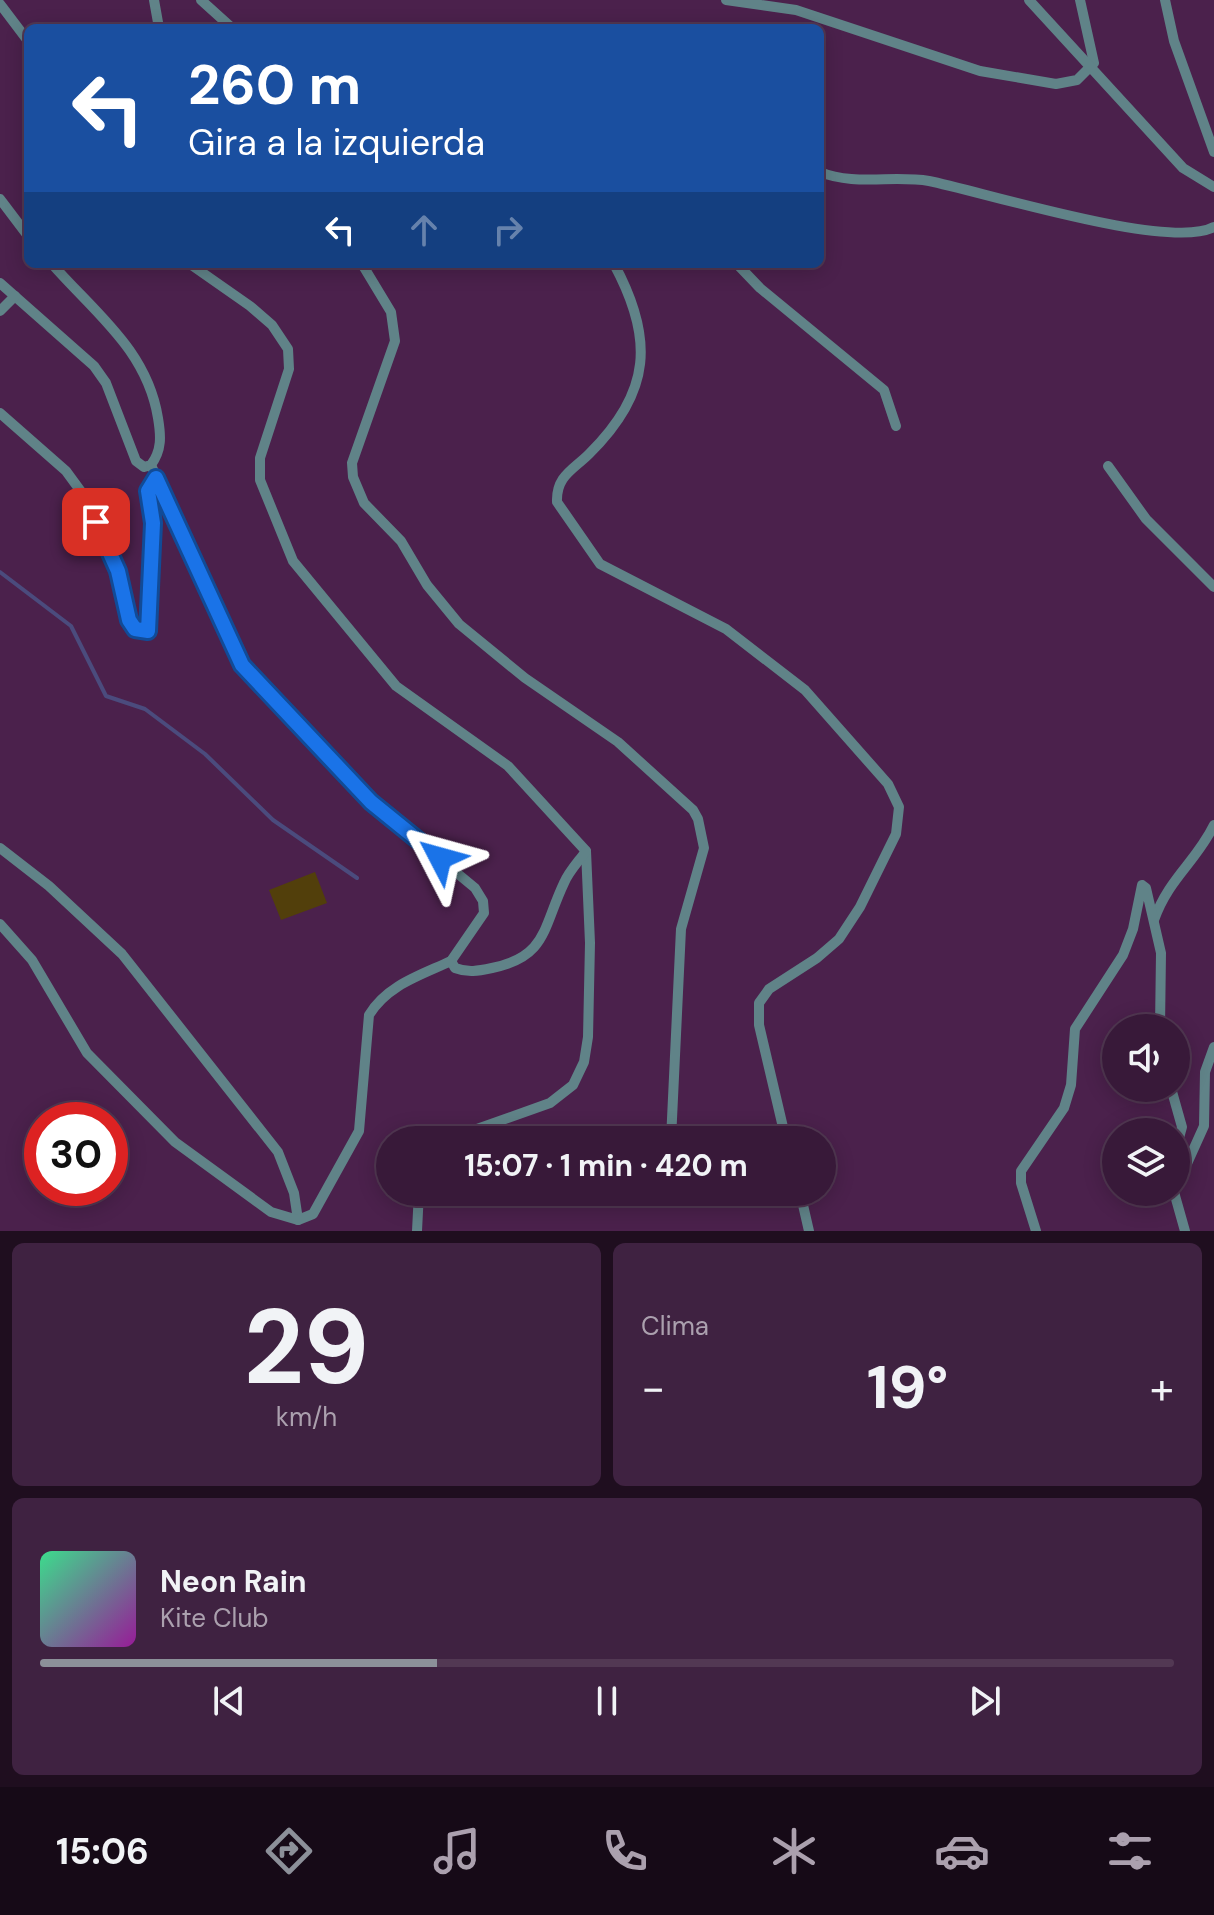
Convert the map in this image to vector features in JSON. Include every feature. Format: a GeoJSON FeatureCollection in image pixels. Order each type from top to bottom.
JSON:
{"type":"FeatureCollection","features":[{"type":"Feature","properties":{"kind":"street"},"geometry":{"type":"LineString","coordinates":[[154,0],[158,24]]}},
{"type":"Feature","properties":{"kind":"street"},"geometry":{"type":"LineString","coordinates":[[201,0],[228,24]]}},
{"type":"Feature","properties":{"kind":"street"},"geometry":{"type":"LineString","coordinates":[[726,0],[796,10],[980,71],[1056,84],[1077,80],[1092,67],[1095,60],[1080,0]]}},
{"type":"Feature","properties":{"kind":"street"},"geometry":{"type":"LineString","coordinates":[[1029,0],[1183,168],[1214,187]]}},
{"type":"Feature","properties":{"kind":"street"},"geometry":{"type":"LineString","coordinates":[[1165,0],[1174,41],[1214,152]]}},
{"type":"Feature","properties":{"kind":"street"},"geometry":{"type":"LineString","coordinates":[[0,4],[24,36]]}},
{"type":"Feature","properties":{"kind":"street"},"geometry":{"type":"LineString","coordinates":[[824,173],[835,177],[933,182],[990,198],[1162,233],[1196,233],[1214,227]]}},
{"type":"Feature","properties":{"kind":"street"},"geometry":{"type":"LineString","coordinates":[[0,199],[24,231]]}},
{"type":"Feature","properties":{"kind":"street"},"geometry":{"type":"LineString","coordinates":[[0,283],[94,366],[106,383],[136,461],[144,467],[151,465],[158,456],[161,438],[153,392],[143,369],[118,331],[56,268]]}},
{"type":"Feature","properties":{"kind":"street"},"geometry":{"type":"LineString","coordinates":[[196,268],[272,325],[288,349],[289,369],[260,458],[260,480],[293,561],[396,686],[508,766],[586,851],[590,943],[588,1037],[584,1062],[573,1085],[550,1103],[485,1126]]}},
{"type":"Feature","properties":{"kind":"street"},"geometry":{"type":"LineString","coordinates":[[364,268],[391,312],[395,341],[352,463],[353,477],[364,503],[401,541],[427,585],[459,624],[525,678],[618,742],[693,810],[702,830],[704,848],[699,873],[681,929],[672,1126]]}},
{"type":"Feature","properties":{"kind":"street"},"geometry":{"type":"LineString","coordinates":[[616,268],[638,313],[643,335],[638,374],[626,405],[608,431],[559,481],[557,502],[600,564],[726,629],[805,690],[888,784],[899,807],[896,834],[860,907],[839,939],[817,958],[769,989],[759,1003],[759,1025],[783,1126]]}},
{"type":"Feature","properties":{"kind":"street"},"geometry":{"type":"LineString","coordinates":[[741,268],[760,288],[884,390],[896,426]]}},
{"type":"Feature","properties":{"kind":"street"},"geometry":{"type":"LineString","coordinates":[[0,311],[15,296]]}},
{"type":"Feature","properties":{"kind":"street"},"geometry":{"type":"LineString","coordinates":[[0,413],[66,471],[85,497],[118,571],[129,620],[143,633],[148,631],[151,622],[153,523],[148,491],[156,478]]}},
{"type":"Feature","properties":{"kind":"street"},"geometry":{"type":"LineString","coordinates":[[0,924],[32,960],[87,1053],[114,1083],[175,1142],[271,1212],[298,1220],[313,1214],[359,1131],[369,1015],[377,1001],[394,988],[451,961],[484,913],[483,901],[463,877],[371,802],[242,665],[151,465]]}},
{"type":"Feature","properties":{"kind":"street"},"geometry":{"type":"LineString","coordinates":[[1108,466],[1146,519],[1214,587]]}},
{"type":"Feature","properties":{"kind":"street"},"geometry":{"type":"LineString","coordinates":[[1154,922],[1172,881],[1203,846],[1214,825]]}},
{"type":"Feature","properties":{"kind":"street"},"geometry":{"type":"LineString","coordinates":[[0,848],[49,886],[122,954],[278,1152],[294,1193],[298,1220]]}},
{"type":"Feature","properties":{"kind":"street"},"geometry":{"type":"LineString","coordinates":[[451,961],[455,968],[465,972],[523,960],[541,942],[565,880],[586,851]]}},
{"type":"Feature","properties":{"kind":"street"},"geometry":{"type":"LineString","coordinates":[[1036,1231],[1021,1183],[1021,1171],[1064,1108],[1071,1085],[1075,1029],[1123,955],[1133,929],[1142,885],[1146,888],[1161,953],[1160,1014]]}},
{"type":"Feature","properties":{"kind":"street"},"geometry":{"type":"LineString","coordinates":[[1190,1157],[1204,1126],[1205,1072],[1214,1047]]}},
{"type":"Feature","properties":{"kind":"street"},"geometry":{"type":"LineString","coordinates":[[417,1231],[418,1206]]}},
{"type":"Feature","properties":{"kind":"street"},"geometry":{"type":"LineString","coordinates":[[803,1206],[809,1231]]}},
{"type":"Feature","properties":{"kind":"street"},"geometry":{"type":"LineString","coordinates":[[1179,1206],[1185,1231]]}},
{"type":"Feature","properties":{"kind":"shaded area"},"geometry":{"type":"Polygon","coordinates":[[[315,872],[327,903],[281,920],[269,890],[315,872]]]}},
{"type":"Feature","properties":{"kind":"waterway"},"geometry":{"type":"LineString","coordinates":[[0,572],[71,626],[106,696],[145,709],[205,754],[273,820],[357,878]]}},
{"type":"Feature","properties":{"kind":"route"},"geometry":{"type":"LineString","coordinates":[[96,522],[118,571],[129,620],[135,629],[143,633],[148,631],[151,622],[153,523],[148,491],[156,478],[242,665],[371,802],[440,858]]}}]}
